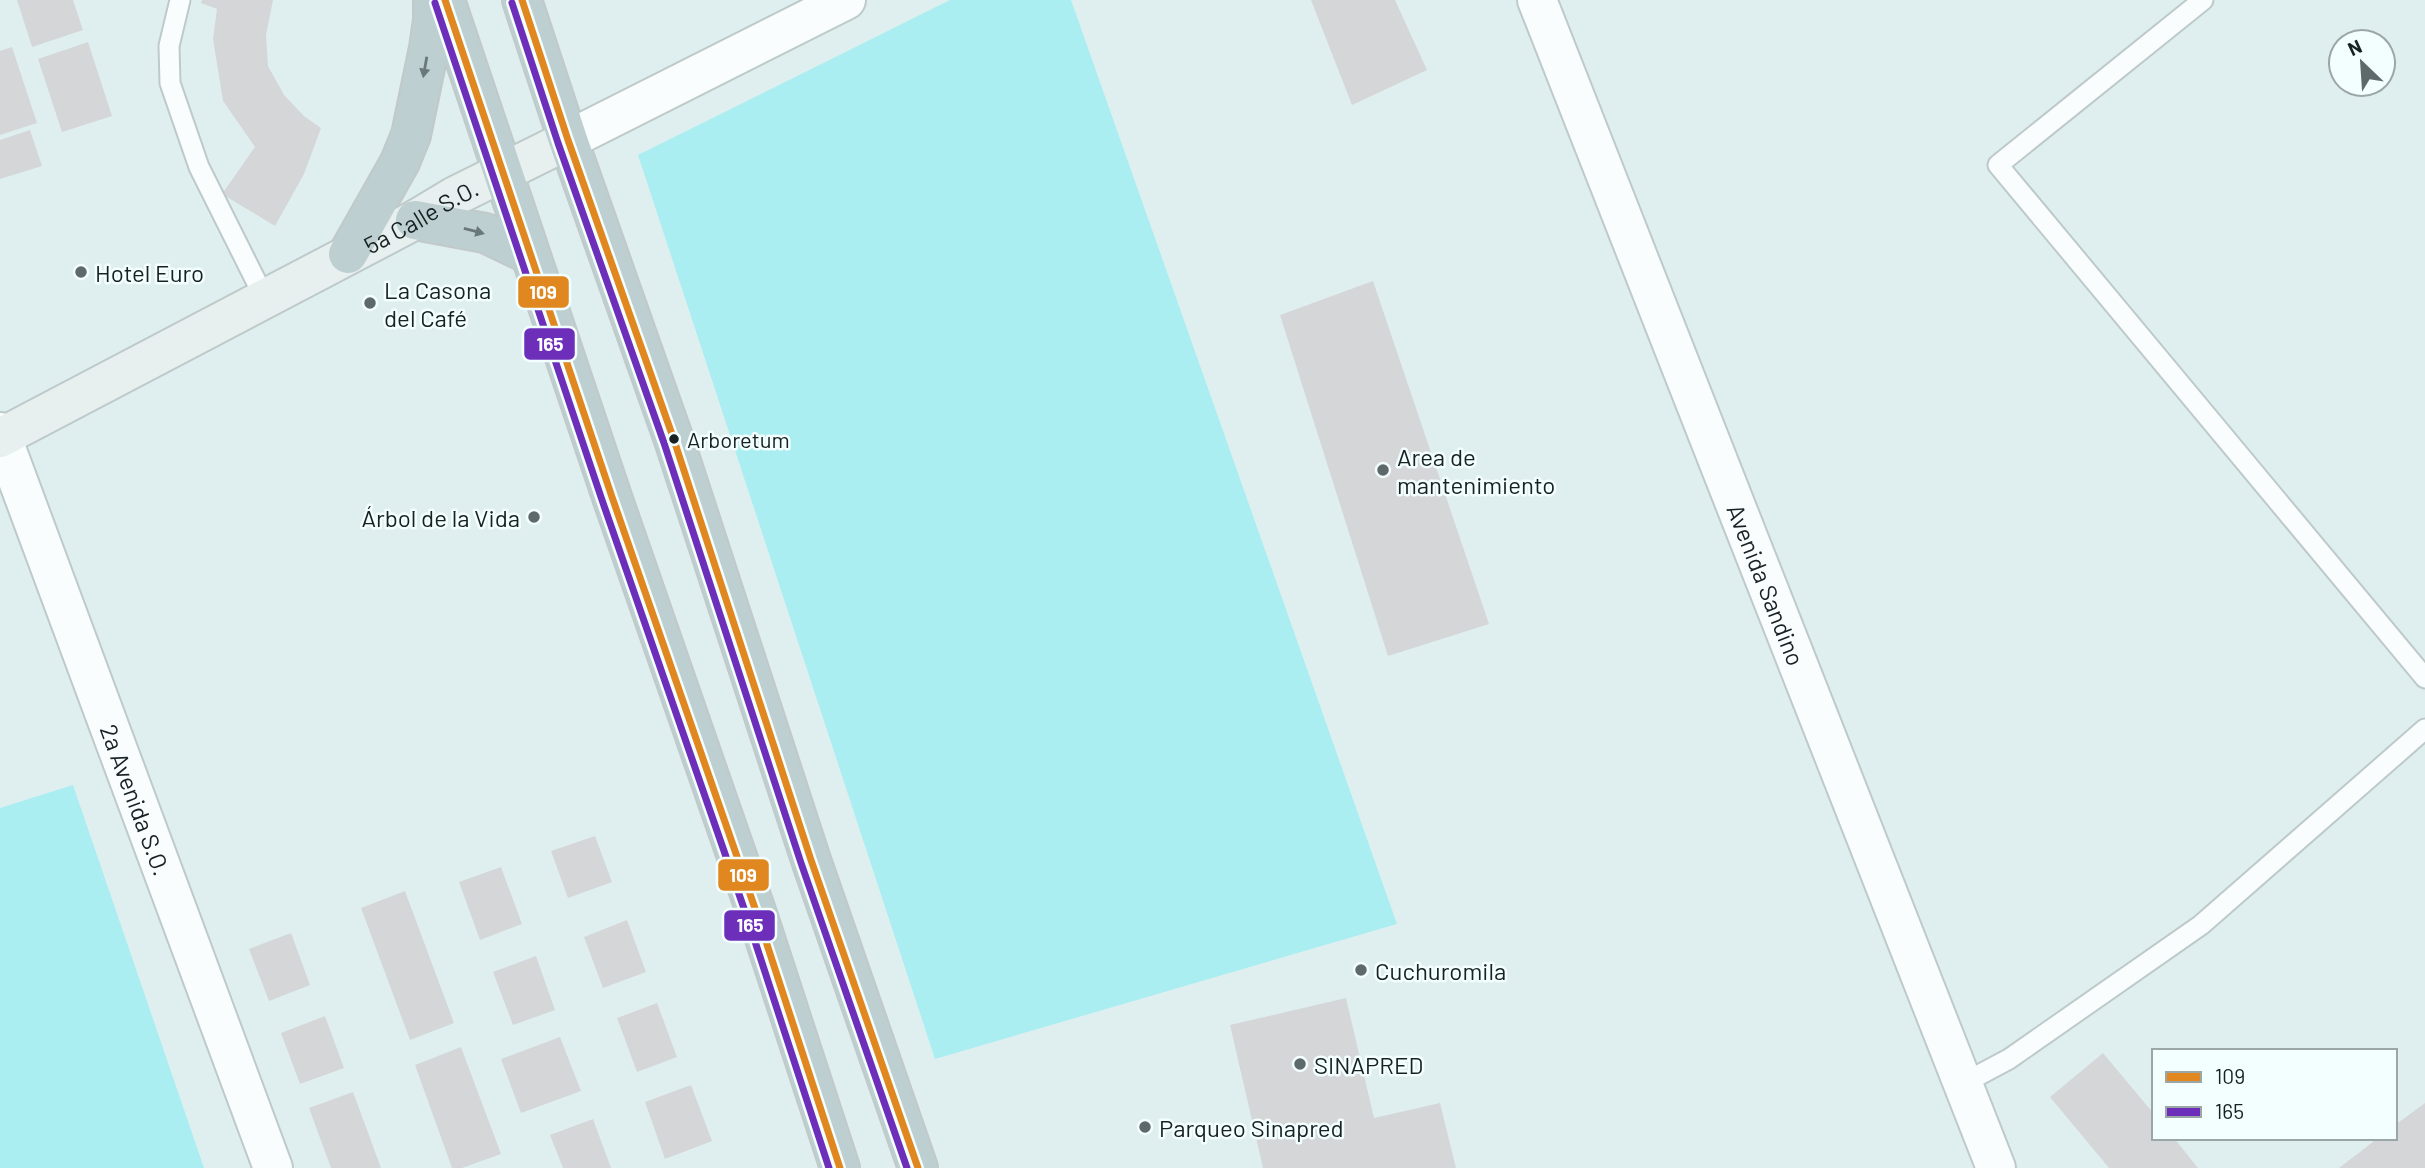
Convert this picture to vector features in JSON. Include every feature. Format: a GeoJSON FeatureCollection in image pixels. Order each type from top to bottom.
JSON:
{"type":"FeatureCollection","features":[{"type":"Feature","properties":{"kind":"highway"},"geometry":{"type":"LineString","coordinates":[[348,254],[400,162],[411,135],[429,48],[433,0]]}},
{"type":"Feature","properties":{"kind":"highway"},"geometry":{"type":"LineString","coordinates":[[445,0],[529,254],[758,917],[840,1168]]}},
{"type":"Feature","properties":{"kind":"highway"},"geometry":{"type":"LineString","coordinates":[[522,0],[568,140],[674,440],[811,860],[918,1168]]}},
{"type":"Feature","properties":{"kind":"highway"},"geometry":{"type":"LineString","coordinates":[[415,220],[485,233],[529,254]]}},
{"type":"Feature","properties":{"kind":"street","name":"Avenida Sandino"},"geometry":{"type":"LineString","coordinates":[[1537,0],[1996,1168]]}},
{"type":"Feature","properties":{"kind":"street","name":"5a Calle S.O."},"geometry":{"type":"LineString","coordinates":[[1,436],[415,220],[455,196],[834,3]]}},
{"type":"Feature","properties":{"kind":"street","name":"2a Avenida S.O."},"geometry":{"type":"LineString","coordinates":[[1,436],[272,1168]]}},
{"type":"Feature","properties":{"kind":"lane"},"geometry":{"type":"LineString","coordinates":[[180,0],[169,46],[170,83],[200,167],[265,299]]}},
{"type":"Feature","properties":{"kind":"lane"},"geometry":{"type":"LineString","coordinates":[[2203,0],[1998,165],[2425,678]]}},
{"type":"Feature","properties":{"kind":"lane"},"geometry":{"type":"LineString","coordinates":[[1964,1083],[2009,1059],[2201,925],[2425,729]]}},
{"type":"Feature","properties":{"kind":"shaded area","name":"Arboretum"},"geometry":{"type":"Polygon","coordinates":[[[950,0],[1071,0],[1397,924],[935,1059],[638,155],[950,0]]]}},
{"type":"Feature","properties":{"kind":"shaded area"},"geometry":{"type":"Polygon","coordinates":[[[73,785],[204,1168],[0,1168],[0,808],[73,785]]]}},
{"type":"Feature","properties":{"kind":"building"},"geometry":{"type":"Polygon","coordinates":[[[17,0],[73,0],[83,30],[32,47],[17,0]]]}},
{"type":"Feature","properties":{"kind":"building"},"geometry":{"type":"Polygon","coordinates":[[[202,0],[273,0],[266,35],[268,66],[284,95],[304,116],[321,128],[304,174],[275,226],[222,194],[255,147],[223,101],[213,39],[217,9],[201,3],[202,0]]]}},
{"type":"Feature","properties":{"kind":"building"},"geometry":{"type":"Polygon","coordinates":[[[1311,0],[1395,0],[1427,70],[1352,105],[1311,0]]]}},
{"type":"Feature","properties":{"kind":"building"},"geometry":{"type":"Polygon","coordinates":[[[88,42],[112,116],[62,132],[38,59],[88,42]]]}},
{"type":"Feature","properties":{"kind":"building"},"geometry":{"type":"Polygon","coordinates":[[[12,47],[37,123],[0,135],[0,51],[12,47]]]}},
{"type":"Feature","properties":{"kind":"building"},"geometry":{"type":"Polygon","coordinates":[[[30,130],[42,166],[0,179],[0,140],[30,130]]]}},
{"type":"Feature","properties":{"kind":"building","name":"Area de mantenimiento"},"geometry":{"type":"Polygon","coordinates":[[[1373,281],[1489,624],[1388,656],[1280,315],[1373,281]]]}},
{"type":"Feature","properties":{"kind":"building"},"geometry":{"type":"Polygon","coordinates":[[[595,836],[612,882],[568,898],[551,851],[595,836]]]}},
{"type":"Feature","properties":{"kind":"building"},"geometry":{"type":"Polygon","coordinates":[[[501,867],[522,924],[480,940],[459,882],[501,867]]]}},
{"type":"Feature","properties":{"kind":"building"},"geometry":{"type":"Polygon","coordinates":[[[405,891],[454,1023],[410,1040],[361,908],[405,891]]]}},
{"type":"Feature","properties":{"kind":"building"},"geometry":{"type":"Polygon","coordinates":[[[627,920],[646,972],[603,988],[584,937],[627,920]]]}},
{"type":"Feature","properties":{"kind":"building"},"geometry":{"type":"Polygon","coordinates":[[[291,933],[310,985],[269,1001],[249,949],[291,933]]]}},
{"type":"Feature","properties":{"kind":"building"},"geometry":{"type":"Polygon","coordinates":[[[536,956],[555,1010],[513,1025],[493,972],[536,956]]]}},
{"type":"Feature","properties":{"kind":"building","name":"SINAPRED"},"geometry":{"type":"Polygon","coordinates":[[[1346,998],[1374,1118],[1440,1103],[1456,1168],[1263,1168],[1230,1025],[1346,998]]]}},
{"type":"Feature","properties":{"kind":"building"},"geometry":{"type":"Polygon","coordinates":[[[657,1003],[677,1057],[637,1072],[617,1018],[657,1003]]]}},
{"type":"Feature","properties":{"kind":"building"},"geometry":{"type":"Polygon","coordinates":[[[325,1016],[344,1068],[300,1084],[281,1033],[325,1016]]]}},
{"type":"Feature","properties":{"kind":"building"},"geometry":{"type":"Polygon","coordinates":[[[560,1037],[581,1091],[521,1113],[501,1059],[560,1037]]]}},
{"type":"Feature","properties":{"kind":"building"},"geometry":{"type":"Polygon","coordinates":[[[461,1047],[501,1154],[462,1168],[452,1168],[415,1065],[461,1047]]]}},
{"type":"Feature","properties":{"kind":"building"},"geometry":{"type":"Polygon","coordinates":[[[2103,1053],[2152,1112],[2152,1140],[2176,1140],[2198,1168],[2109,1168],[2050,1097],[2103,1053]]]}},
{"type":"Feature","properties":{"kind":"building"},"geometry":{"type":"Polygon","coordinates":[[[691,1085],[712,1141],[665,1159],[645,1102],[691,1085]]]}},
{"type":"Feature","properties":{"kind":"building"},"geometry":{"type":"Polygon","coordinates":[[[353,1092],[381,1168],[331,1168],[309,1108],[353,1092]]]}},
{"type":"Feature","properties":{"kind":"building"},"geometry":{"type":"Polygon","coordinates":[[[2425,1103],[2425,1168],[2339,1168],[2375,1140],[2397,1140],[2397,1124],[2425,1103]]]}},
{"type":"Feature","properties":{"kind":"building"},"geometry":{"type":"Polygon","coordinates":[[[593,1119],[611,1168],[563,1168],[550,1135],[593,1119]]]}},
{"type":"Feature","properties":{"kind":"transit line","name":"109"},"geometry":{"type":"LineString","coordinates":[[445,0],[612,497],[758,917],[840,1168]]}},
{"type":"Feature","properties":{"kind":"transit line","name":"109"},"geometry":{"type":"LineString","coordinates":[[522,0],[568,140],[674,440],[811,860],[918,1168]]}},
{"type":"Feature","properties":{"kind":"transit line","name":"165"},"geometry":{"type":"LineString","coordinates":[[435,3],[602,500],[748,920],[829,1168]]}},
{"type":"Feature","properties":{"kind":"transit line","name":"165"},"geometry":{"type":"LineString","coordinates":[[512,3],[558,143],[664,443],[801,863],[907,1168]]}},
{"type":"Feature","properties":{"kind":"place","name":"Hotel Euro"},"geometry":{"type":"Point","coordinates":[81,272]}},
{"type":"Feature","properties":{"kind":"place","name":"La Casona del Café"},"geometry":{"type":"Point","coordinates":[370,303]}},
{"type":"Feature","properties":{"kind":"place","name":"Arboretum"},"geometry":{"type":"Point","coordinates":[674,439]}},
{"type":"Feature","properties":{"kind":"place","name":"Area de mantenimiento"},"geometry":{"type":"Point","coordinates":[1383,470]}},
{"type":"Feature","properties":{"kind":"place","name":"Árbol de la Vida"},"geometry":{"type":"Point","coordinates":[534,517]}},
{"type":"Feature","properties":{"kind":"place","name":"Cuchuromila"},"geometry":{"type":"Point","coordinates":[1361,970]}},
{"type":"Feature","properties":{"kind":"place","name":"SINAPRED"},"geometry":{"type":"Point","coordinates":[1300,1064]}},
{"type":"Feature","properties":{"kind":"place","name":"Parqueo Sinapred"},"geometry":{"type":"Point","coordinates":[1145,1127]}}]}
